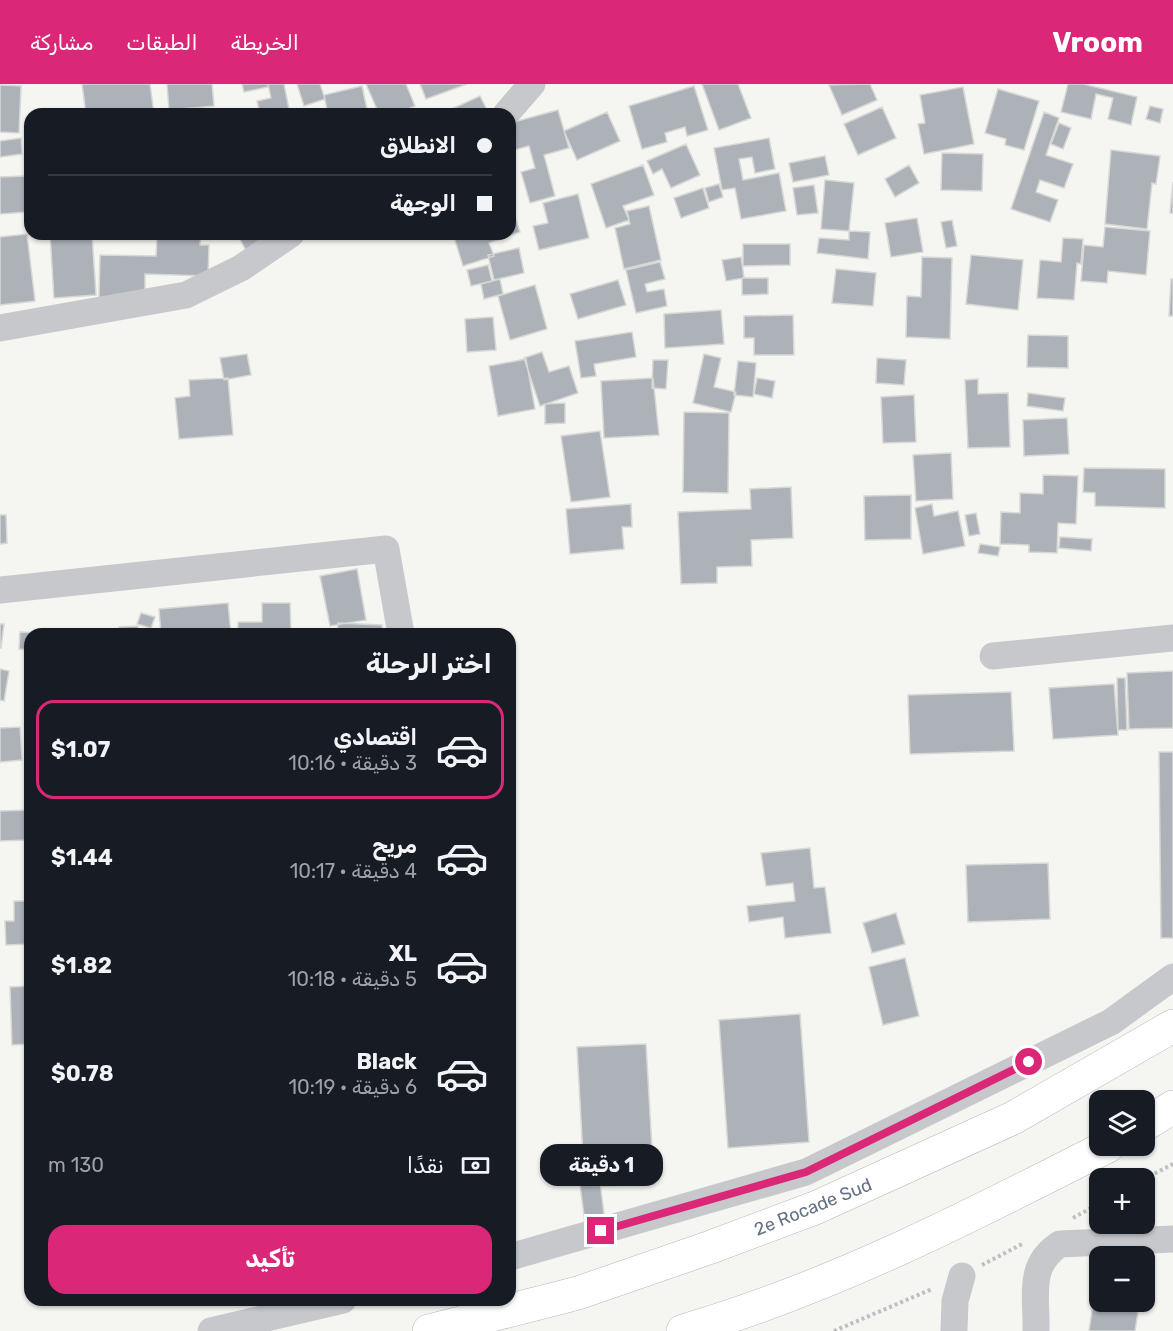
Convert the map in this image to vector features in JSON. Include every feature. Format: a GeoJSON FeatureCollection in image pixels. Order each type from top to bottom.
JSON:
{"type":"FeatureCollection","features":[{"type":"Feature","properties":{"kind":"highway","name":"2e Rocade Sud"},"geometry":{"type":"LineString","coordinates":[[429,1331],[578,1293],[815,1208],[1013,1119],[1173,1026]]}},
{"type":"Feature","properties":{"kind":"highway"},"geometry":{"type":"LineString","coordinates":[[1155,1118],[1173,1107]]}},
{"type":"Feature","properties":{"kind":"highway"},"geometry":{"type":"LineString","coordinates":[[683,1331],[735,1316],[845,1272],[990,1206],[1089,1156]]}},
{"type":"Feature","properties":{"kind":"street"},"geometry":{"type":"LineString","coordinates":[[511,108],[532,84]]}},
{"type":"Feature","properties":{"kind":"street"},"geometry":{"type":"LineString","coordinates":[[0,328],[186,295],[241,268],[282,240]]}},
{"type":"Feature","properties":{"kind":"street"},"geometry":{"type":"LineString","coordinates":[[0,590],[386,549],[400,628]]}},
{"type":"Feature","properties":{"kind":"street"},"geometry":{"type":"LineString","coordinates":[[993,656],[1173,638]]}},
{"type":"Feature","properties":{"kind":"street"},"geometry":{"type":"LineString","coordinates":[[516,1255],[806,1172],[1111,1022],[1173,977]]}},
{"type":"Feature","properties":{"kind":"street"},"geometry":{"type":"LineString","coordinates":[[1036,1331],[1037,1266],[1045,1253],[1060,1244],[1173,1239]]}},
{"type":"Feature","properties":{"kind":"street"},"geometry":{"type":"LineString","coordinates":[[954,1331],[955,1301],[962,1276]]}},
{"type":"Feature","properties":{"kind":"street"},"geometry":{"type":"LineString","coordinates":[[211,1331],[317,1306]]}},
{"type":"Feature","properties":{"kind":"path"},"geometry":{"type":"LineString","coordinates":[[1155,1173],[1173,1164]]}},
{"type":"Feature","properties":{"kind":"building"},"geometry":{"type":"Polygon","coordinates":[[[82,84],[150,84],[153,108],[85,108],[82,84]]]}},
{"type":"Feature","properties":{"kind":"building"},"geometry":{"type":"Polygon","coordinates":[[[167,84],[212,84],[214,106],[169,108],[167,84]]]}},
{"type":"Feature","properties":{"kind":"building"},"geometry":{"type":"Polygon","coordinates":[[[242,84],[268,84],[268,87],[244,92],[242,84]]]}},
{"type":"Feature","properties":{"kind":"building"},"geometry":{"type":"Polygon","coordinates":[[[268,84],[284,84],[289,108],[259,108],[257,101],[271,98],[268,84]]]}},
{"type":"Feature","properties":{"kind":"building"},"geometry":{"type":"Polygon","coordinates":[[[297,84],[320,84],[325,99],[304,106],[297,84]]]}},
{"type":"Feature","properties":{"kind":"building"},"geometry":{"type":"Polygon","coordinates":[[[366,84],[406,84],[415,106],[410,108],[376,108],[366,84]]]}},
{"type":"Feature","properties":{"kind":"building"},"geometry":{"type":"Polygon","coordinates":[[[420,84],[467,84],[426,99],[420,84]]]}},
{"type":"Feature","properties":{"kind":"building"},"geometry":{"type":"Polygon","coordinates":[[[702,84],[738,84],[751,118],[719,130],[702,84]]]}},
{"type":"Feature","properties":{"kind":"building"},"geometry":{"type":"Polygon","coordinates":[[[870,84],[877,100],[842,115],[829,85],[870,84]]]}},
{"type":"Feature","properties":{"kind":"building"},"geometry":{"type":"Polygon","coordinates":[[[1068,84],[1083,84],[1137,97],[1131,125],[1108,119],[1113,98],[1096,94],[1091,119],[1061,112],[1068,84]]]}},
{"type":"Feature","properties":{"kind":"building"},"geometry":{"type":"Polygon","coordinates":[[[0,85],[21,86],[19,133],[0,132],[0,85]]]}},
{"type":"Feature","properties":{"kind":"building"},"geometry":{"type":"Polygon","coordinates":[[[362,86],[367,108],[327,108],[324,95],[362,86]]]}},
{"type":"Feature","properties":{"kind":"building"},"geometry":{"type":"Polygon","coordinates":[[[694,86],[708,130],[687,136],[685,127],[665,133],[667,142],[642,149],[629,106],[694,86]]]}},
{"type":"Feature","properties":{"kind":"building"},"geometry":{"type":"Polygon","coordinates":[[[963,87],[974,144],[924,154],[918,124],[925,123],[920,95],[963,87]]]}},
{"type":"Feature","properties":{"kind":"building"},"geometry":{"type":"Polygon","coordinates":[[[998,89],[1039,101],[1024,150],[1005,145],[1006,139],[985,133],[998,89]]]}},
{"type":"Feature","properties":{"kind":"building"},"geometry":{"type":"Polygon","coordinates":[[[480,96],[486,108],[454,108],[480,96]]]}},
{"type":"Feature","properties":{"kind":"building"},"geometry":{"type":"Polygon","coordinates":[[[1150,106],[1163,109],[1160,123],[1146,119],[1150,106]]]}},
{"type":"Feature","properties":{"kind":"building"},"geometry":{"type":"Polygon","coordinates":[[[882,107],[896,138],[858,155],[844,124],[882,107]]]}},
{"type":"Feature","properties":{"kind":"building"},"geometry":{"type":"Polygon","coordinates":[[[558,110],[569,148],[544,155],[555,196],[530,203],[521,172],[535,168],[529,146],[516,149],[516,121],[558,110]]]}},
{"type":"Feature","properties":{"kind":"building"},"geometry":{"type":"Polygon","coordinates":[[[607,112],[620,141],[577,160],[564,131],[607,112]]]}},
{"type":"Feature","properties":{"kind":"building"},"geometry":{"type":"Polygon","coordinates":[[[1044,112],[1059,118],[1046,155],[1073,164],[1064,188],[1040,180],[1036,192],[1058,200],[1050,222],[1011,209],[1044,112]]]}},
{"type":"Feature","properties":{"kind":"building"},"geometry":{"type":"Polygon","coordinates":[[[1059,123],[1071,128],[1063,149],[1051,144],[1059,123]]]}},
{"type":"Feature","properties":{"kind":"building"},"geometry":{"type":"Polygon","coordinates":[[[21,138],[22,154],[0,157],[0,141],[21,138]]]}},
{"type":"Feature","properties":{"kind":"building"},"geometry":{"type":"Polygon","coordinates":[[[769,138],[775,169],[755,173],[752,157],[739,159],[743,180],[779,173],[786,211],[741,219],[735,188],[722,190],[714,148],[769,138]]]}},
{"type":"Feature","properties":{"kind":"building"},"geometry":{"type":"Polygon","coordinates":[[[686,144],[700,175],[671,188],[662,169],[653,174],[647,161],[686,144]]]}},
{"type":"Feature","properties":{"kind":"building"},"geometry":{"type":"Polygon","coordinates":[[[1111,150],[1160,156],[1156,184],[1152,183],[1147,229],[1105,224],[1111,150]]]}},
{"type":"Feature","properties":{"kind":"building"},"geometry":{"type":"Polygon","coordinates":[[[942,153],[983,154],[982,191],[941,190],[942,153]]]}},
{"type":"Feature","properties":{"kind":"building"},"geometry":{"type":"Polygon","coordinates":[[[825,156],[829,175],[793,182],[789,163],[825,156]]]}},
{"type":"Feature","properties":{"kind":"building"},"geometry":{"type":"Polygon","coordinates":[[[643,165],[654,195],[623,206],[629,220],[606,228],[591,184],[643,165]]]}},
{"type":"Feature","properties":{"kind":"building"},"geometry":{"type":"Polygon","coordinates":[[[909,165],[919,183],[895,197],[885,179],[909,165]]]}},
{"type":"Feature","properties":{"kind":"building"},"geometry":{"type":"Polygon","coordinates":[[[24,176],[24,212],[0,214],[0,177],[24,176]]]}},
{"type":"Feature","properties":{"kind":"building"},"geometry":{"type":"Polygon","coordinates":[[[825,180],[854,183],[849,231],[821,229],[825,180]]]}},
{"type":"Feature","properties":{"kind":"building"},"geometry":{"type":"Polygon","coordinates":[[[1173,182],[1173,213],[1170,213],[1173,182]]]}},
{"type":"Feature","properties":{"kind":"building"},"geometry":{"type":"Polygon","coordinates":[[[719,184],[723,197],[709,202],[705,188],[719,184]]]}},
{"type":"Feature","properties":{"kind":"building"},"geometry":{"type":"Polygon","coordinates":[[[814,185],[818,213],[797,215],[793,188],[814,185]]]}},
{"type":"Feature","properties":{"kind":"building"},"geometry":{"type":"Polygon","coordinates":[[[703,188],[709,208],[681,218],[674,198],[703,188]]]}},
{"type":"Feature","properties":{"kind":"building"},"geometry":{"type":"Polygon","coordinates":[[[578,194],[589,238],[539,250],[533,226],[548,223],[543,203],[578,194]]]}},
{"type":"Feature","properties":{"kind":"building"},"geometry":{"type":"Polygon","coordinates":[[[649,206],[661,260],[624,269],[615,228],[630,224],[627,211],[649,206]]]}},
{"type":"Feature","properties":{"kind":"building"},"geometry":{"type":"Polygon","coordinates":[[[917,218],[923,252],[891,257],[885,223],[917,218]]]}},
{"type":"Feature","properties":{"kind":"building"},"geometry":{"type":"Polygon","coordinates":[[[516,220],[520,232],[516,233],[516,220]]]}},
{"type":"Feature","properties":{"kind":"building"},"geometry":{"type":"Polygon","coordinates":[[[952,220],[957,246],[946,248],[941,222],[952,220]]]}},
{"type":"Feature","properties":{"kind":"building"},"geometry":{"type":"Polygon","coordinates":[[[1105,227],[1150,231],[1146,275],[1108,271],[1107,283],[1081,281],[1084,245],[1103,247],[1105,227]]]}},
{"type":"Feature","properties":{"kind":"building"},"geometry":{"type":"Polygon","coordinates":[[[849,231],[870,232],[868,259],[817,253],[819,238],[849,240],[849,231]]]}},
{"type":"Feature","properties":{"kind":"building"},"geometry":{"type":"Polygon","coordinates":[[[24,234],[24,240],[28,240],[35,301],[0,305],[0,237],[24,234]]]}},
{"type":"Feature","properties":{"kind":"building"},"geometry":{"type":"Polygon","coordinates":[[[1063,238],[1083,239],[1081,264],[1077,263],[1074,300],[1037,298],[1040,260],[1061,262],[1063,238]]]}},
{"type":"Feature","properties":{"kind":"building"},"geometry":{"type":"Polygon","coordinates":[[[50,240],[92,240],[96,295],[54,298],[50,240]]]}},
{"type":"Feature","properties":{"kind":"building"},"geometry":{"type":"Polygon","coordinates":[[[157,240],[200,240],[200,245],[209,245],[208,276],[145,274],[145,299],[99,298],[100,255],[156,256],[157,240]]]}},
{"type":"Feature","properties":{"kind":"building"},"geometry":{"type":"Polygon","coordinates":[[[240,240],[275,240],[248,254],[240,240]]]}},
{"type":"Feature","properties":{"kind":"building"},"geometry":{"type":"Polygon","coordinates":[[[455,240],[497,240],[489,243],[494,256],[463,266],[455,240]]]}},
{"type":"Feature","properties":{"kind":"building"},"geometry":{"type":"Polygon","coordinates":[[[743,244],[790,244],[790,265],[743,266],[743,244]]]}},
{"type":"Feature","properties":{"kind":"building"},"geometry":{"type":"Polygon","coordinates":[[[519,248],[524,273],[494,280],[488,255],[519,248]]]}},
{"type":"Feature","properties":{"kind":"building"},"geometry":{"type":"Polygon","coordinates":[[[971,255],[1023,260],[1018,310],[966,304],[971,255]]]}},
{"type":"Feature","properties":{"kind":"building"},"geometry":{"type":"Polygon","coordinates":[[[741,257],[744,278],[726,281],[722,260],[741,257]]]}},
{"type":"Feature","properties":{"kind":"building"},"geometry":{"type":"Polygon","coordinates":[[[922,257],[952,258],[950,339],[906,337],[907,296],[921,297],[922,257]]]}},
{"type":"Feature","properties":{"kind":"building"},"geometry":{"type":"Polygon","coordinates":[[[660,262],[665,279],[645,284],[647,292],[664,289],[667,306],[636,313],[626,270],[660,262]]]}},
{"type":"Feature","properties":{"kind":"building"},"geometry":{"type":"Polygon","coordinates":[[[488,265],[492,281],[471,286],[467,270],[488,265]]]}},
{"type":"Feature","properties":{"kind":"building"},"geometry":{"type":"Polygon","coordinates":[[[836,269],[876,273],[873,306],[832,303],[836,269]]]}},
{"type":"Feature","properties":{"kind":"building"},"geometry":{"type":"Polygon","coordinates":[[[742,278],[768,278],[768,294],[742,295],[742,278]]]}},
{"type":"Feature","properties":{"kind":"building"},"geometry":{"type":"Polygon","coordinates":[[[500,279],[503,294],[484,299],[481,284],[500,279]]]}},
{"type":"Feature","properties":{"kind":"building"},"geometry":{"type":"Polygon","coordinates":[[[1171,279],[1173,279],[1173,316],[1169,316],[1171,279]]]}},
{"type":"Feature","properties":{"kind":"building"},"geometry":{"type":"Polygon","coordinates":[[[618,280],[626,305],[578,319],[570,294],[618,280]]]}},
{"type":"Feature","properties":{"kind":"building"},"geometry":{"type":"Polygon","coordinates":[[[535,285],[547,329],[510,340],[498,296],[535,285]]]}},
{"type":"Feature","properties":{"kind":"building"},"geometry":{"type":"Polygon","coordinates":[[[721,310],[724,344],[665,348],[664,314],[721,310]]]}},
{"type":"Feature","properties":{"kind":"building"},"geometry":{"type":"Polygon","coordinates":[[[793,315],[794,355],[754,355],[754,338],[744,338],[744,316],[793,315]]]}},
{"type":"Feature","properties":{"kind":"building"},"geometry":{"type":"Polygon","coordinates":[[[493,317],[496,350],[467,352],[465,319],[493,317]]]}},
{"type":"Feature","properties":{"kind":"building"},"geometry":{"type":"Polygon","coordinates":[[[632,332],[636,357],[594,364],[596,376],[581,378],[575,341],[632,332]]]}},
{"type":"Feature","properties":{"kind":"building"},"geometry":{"type":"Polygon","coordinates":[[[1028,335],[1068,336],[1068,368],[1027,367],[1028,335]]]}},
{"type":"Feature","properties":{"kind":"building"},"geometry":{"type":"Polygon","coordinates":[[[542,352],[549,372],[569,366],[578,393],[540,406],[524,358],[542,352]]]}},
{"type":"Feature","properties":{"kind":"building"},"geometry":{"type":"Polygon","coordinates":[[[247,354],[251,375],[224,380],[220,358],[247,354]]]}},
{"type":"Feature","properties":{"kind":"building"},"geometry":{"type":"Polygon","coordinates":[[[704,354],[721,358],[714,387],[736,392],[731,412],[693,403],[704,354]]]}},
{"type":"Feature","properties":{"kind":"building"},"geometry":{"type":"Polygon","coordinates":[[[877,358],[906,360],[904,385],[876,383],[877,358]]]}},
{"type":"Feature","properties":{"kind":"building"},"geometry":{"type":"Polygon","coordinates":[[[526,359],[535,409],[498,416],[489,366],[526,359]]]}},
{"type":"Feature","properties":{"kind":"building"},"geometry":{"type":"Polygon","coordinates":[[[653,360],[668,360],[666,389],[652,388],[653,360]]]}},
{"type":"Feature","properties":{"kind":"building"},"geometry":{"type":"Polygon","coordinates":[[[738,361],[756,363],[753,397],[734,395],[738,361]]]}},
{"type":"Feature","properties":{"kind":"building"},"geometry":{"type":"Polygon","coordinates":[[[228,378],[233,435],[179,439],[175,398],[190,396],[189,380],[228,378]]]}},
{"type":"Feature","properties":{"kind":"building"},"geometry":{"type":"Polygon","coordinates":[[[653,378],[659,435],[604,438],[601,381],[653,378]]]}},
{"type":"Feature","properties":{"kind":"building"},"geometry":{"type":"Polygon","coordinates":[[[757,378],[775,381],[772,398],[754,394],[757,378]]]}},
{"type":"Feature","properties":{"kind":"building"},"geometry":{"type":"Polygon","coordinates":[[[978,379],[978,394],[1008,393],[1010,447],[968,448],[965,380],[978,379]]]}},
{"type":"Feature","properties":{"kind":"building"},"geometry":{"type":"Polygon","coordinates":[[[1028,393],[1065,398],[1063,411],[1027,406],[1028,393]]]}},
{"type":"Feature","properties":{"kind":"building"},"geometry":{"type":"Polygon","coordinates":[[[914,395],[916,442],[883,443],[881,397],[914,395]]]}},
{"type":"Feature","properties":{"kind":"building"},"geometry":{"type":"Polygon","coordinates":[[[565,403],[565,423],[545,424],[545,404],[565,403]]]}},
{"type":"Feature","properties":{"kind":"building"},"geometry":{"type":"Polygon","coordinates":[[[684,412],[729,413],[728,493],[683,492],[684,412]]]}},
{"type":"Feature","properties":{"kind":"building"},"geometry":{"type":"Polygon","coordinates":[[[1067,418],[1069,454],[1024,456],[1023,420],[1067,418]]]}},
{"type":"Feature","properties":{"kind":"building"},"geometry":{"type":"Polygon","coordinates":[[[600,431],[610,497],[571,502],[561,436],[600,431]]]}},
{"type":"Feature","properties":{"kind":"building"},"geometry":{"type":"Polygon","coordinates":[[[951,453],[953,499],[916,501],[913,455],[951,453]]]}},
{"type":"Feature","properties":{"kind":"building"},"geometry":{"type":"Polygon","coordinates":[[[1084,468],[1165,469],[1165,508],[1095,506],[1095,493],[1083,492],[1084,468]]]}},
{"type":"Feature","properties":{"kind":"building"},"geometry":{"type":"Polygon","coordinates":[[[1043,475],[1078,476],[1076,524],[1058,523],[1057,553],[1029,552],[1029,545],[1000,544],[1001,512],[1020,513],[1020,493],[1043,494],[1043,475]]]}},
{"type":"Feature","properties":{"kind":"building"},"geometry":{"type":"Polygon","coordinates":[[[791,487],[793,538],[751,540],[752,566],[717,567],[717,583],[681,584],[678,512],[751,509],[750,489],[791,487]]]}},
{"type":"Feature","properties":{"kind":"building"},"geometry":{"type":"Polygon","coordinates":[[[911,495],[911,539],[865,540],[864,496],[911,495]]]}},
{"type":"Feature","properties":{"kind":"building"},"geometry":{"type":"Polygon","coordinates":[[[631,504],[632,527],[622,527],[624,549],[570,554],[566,509],[631,504]]]}},
{"type":"Feature","properties":{"kind":"building"},"geometry":{"type":"Polygon","coordinates":[[[932,504],[934,516],[958,511],[965,546],[923,554],[915,508],[932,504]]]}},
{"type":"Feature","properties":{"kind":"building"},"geometry":{"type":"Polygon","coordinates":[[[976,513],[980,534],[969,536],[965,515],[976,513]]]}},
{"type":"Feature","properties":{"kind":"building"},"geometry":{"type":"Polygon","coordinates":[[[0,515],[6,515],[7,543],[0,544],[0,515]]]}},
{"type":"Feature","properties":{"kind":"building"},"geometry":{"type":"Polygon","coordinates":[[[1060,537],[1092,539],[1091,551],[1059,548],[1060,537]]]}},
{"type":"Feature","properties":{"kind":"building"},"geometry":{"type":"Polygon","coordinates":[[[980,544],[1000,547],[998,556],[978,553],[980,544]]]}},
{"type":"Feature","properties":{"kind":"building"},"geometry":{"type":"Polygon","coordinates":[[[357,569],[366,620],[330,626],[320,576],[357,569]]]}},
{"type":"Feature","properties":{"kind":"building"},"geometry":{"type":"Polygon","coordinates":[[[228,603],[230,628],[161,628],[159,609],[228,603]]]}},
{"type":"Feature","properties":{"kind":"building"},"geometry":{"type":"Polygon","coordinates":[[[262,603],[290,603],[291,628],[238,628],[238,622],[262,622],[262,603]]]}},
{"type":"Feature","properties":{"kind":"building"},"geometry":{"type":"Polygon","coordinates":[[[141,613],[155,617],[151,628],[137,624],[141,613]]]}},
{"type":"Feature","properties":{"kind":"building"},"geometry":{"type":"Polygon","coordinates":[[[338,623],[382,625],[382,628],[338,628],[338,623]]]}},
{"type":"Feature","properties":{"kind":"building"},"geometry":{"type":"Polygon","coordinates":[[[0,624],[4,624],[1,648],[0,648],[0,624]]]}},
{"type":"Feature","properties":{"kind":"building"},"geometry":{"type":"Polygon","coordinates":[[[138,626],[138,628],[119,628],[138,626]]]}},
{"type":"Feature","properties":{"kind":"building"},"geometry":{"type":"Polygon","coordinates":[[[20,632],[24,632],[24,649],[19,649],[20,632]]]}},
{"type":"Feature","properties":{"kind":"building"},"geometry":{"type":"Polygon","coordinates":[[[0,669],[9,671],[4,701],[0,700],[0,669]]]}},
{"type":"Feature","properties":{"kind":"building"},"geometry":{"type":"Polygon","coordinates":[[[1173,671],[1173,728],[1129,729],[1127,673],[1173,671]]]}},
{"type":"Feature","properties":{"kind":"building"},"geometry":{"type":"Polygon","coordinates":[[[1117,678],[1125,678],[1127,730],[1118,730],[1117,678]]]}},
{"type":"Feature","properties":{"kind":"building"},"geometry":{"type":"Polygon","coordinates":[[[1114,684],[1118,735],[1053,739],[1049,688],[1114,684]]]}},
{"type":"Feature","properties":{"kind":"building"},"geometry":{"type":"Polygon","coordinates":[[[1011,692],[1014,751],[910,754],[908,695],[1011,692]]]}},
{"type":"Feature","properties":{"kind":"building"},"geometry":{"type":"Polygon","coordinates":[[[20,727],[22,760],[0,762],[0,728],[20,727]]]}},
{"type":"Feature","properties":{"kind":"building"},"geometry":{"type":"Polygon","coordinates":[[[1159,752],[1173,752],[1173,938],[1161,938],[1159,752]]]}},
{"type":"Feature","properties":{"kind":"building"},"geometry":{"type":"Polygon","coordinates":[[[24,810],[24,840],[0,841],[0,811],[24,810]]]}},
{"type":"Feature","properties":{"kind":"building"},"geometry":{"type":"Polygon","coordinates":[[[810,848],[814,888],[825,887],[831,933],[785,938],[783,917],[749,922],[747,906],[795,901],[793,883],[766,886],[761,853],[810,848]]]}},
{"type":"Feature","properties":{"kind":"building"},"geometry":{"type":"Polygon","coordinates":[[[1048,863],[1050,919],[968,922],[966,865],[1048,863]]]}},
{"type":"Feature","properties":{"kind":"building"},"geometry":{"type":"Polygon","coordinates":[[[14,901],[24,901],[24,944],[6,945],[5,921],[14,921],[14,901]]]}},
{"type":"Feature","properties":{"kind":"building"},"geometry":{"type":"Polygon","coordinates":[[[896,913],[905,944],[872,953],[863,923],[896,913]]]}},
{"type":"Feature","properties":{"kind":"building"},"geometry":{"type":"Polygon","coordinates":[[[905,958],[919,1016],[883,1025],[869,967],[905,958]]]}},
{"type":"Feature","properties":{"kind":"building"},"geometry":{"type":"Polygon","coordinates":[[[24,986],[24,1044],[12,1045],[10,987],[24,986]]]}},
{"type":"Feature","properties":{"kind":"building"},"geometry":{"type":"Polygon","coordinates":[[[800,1014],[809,1142],[728,1148],[719,1020],[800,1014]]]}},
{"type":"Feature","properties":{"kind":"building"},"geometry":{"type":"Polygon","coordinates":[[[646,1044],[654,1184],[603,1186],[601,1155],[583,1156],[577,1047],[646,1044]]]}},
{"type":"Feature","properties":{"kind":"building"},"geometry":{"type":"Polygon","coordinates":[[[599,1175],[605,1221],[585,1223],[579,1177],[599,1175]]]}},
{"type":"Feature","properties":{"kind":"building"},"geometry":{"type":"Polygon","coordinates":[[[1092,1312],[1138,1312],[1135,1331],[1089,1331],[1092,1312]]]}},
{"type":"Feature","properties":{"kind":"route"},"geometry":{"type":"LineString","coordinates":[[601,1231],[806,1172],[1029,1062]]}}]}
